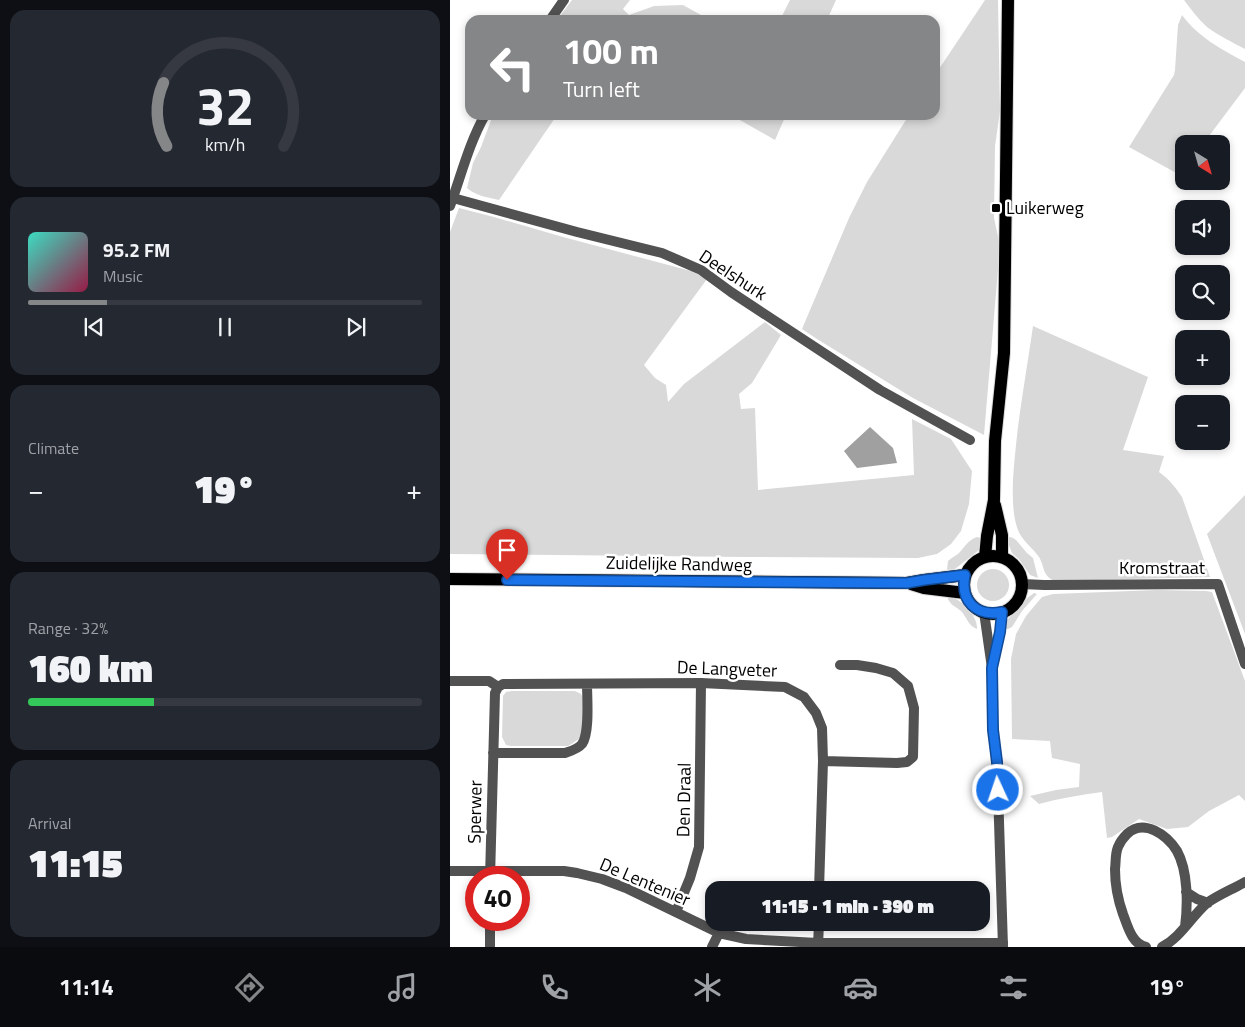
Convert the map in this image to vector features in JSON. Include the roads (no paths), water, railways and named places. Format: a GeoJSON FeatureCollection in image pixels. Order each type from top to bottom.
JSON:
{"type":"FeatureCollection","features":[{"type":"Feature","properties":{"kind":"main road"},"geometry":{"type":"LineString","coordinates":[[984,557],[994,500],[995,441],[1004,353],[1008,0]]}},
{"type":"Feature","properties":{"kind":"main road"},"geometry":{"type":"LineString","coordinates":[[994,500],[1002,535],[1002,557]]}},
{"type":"Feature","properties":{"kind":"main road"},"geometry":{"type":"LineString","coordinates":[[994,555],[1002,557],[1016,567],[1022,584],[1021,592],[1017,601],[1010,608],[993,614],[984,612],[969,602],[965,593],[965,575],[976,561],[984,557],[994,555]]}},
{"type":"Feature","properties":{"kind":"main road","name":"Zuidelijke Randweg"},"geometry":{"type":"LineString","coordinates":[[450,579],[907,583],[965,575]]}},
{"type":"Feature","properties":{"kind":"main road","name":"Zuidelijke Randweg"},"geometry":{"type":"LineString","coordinates":[[907,583],[924,588],[965,593]]}},
{"type":"Feature","properties":{"kind":"street"},"geometry":{"type":"LineString","coordinates":[[554,15],[564,0]]}},
{"type":"Feature","properties":{"kind":"street"},"geometry":{"type":"LineString","coordinates":[[451,202],[482,120]]}},
{"type":"Feature","properties":{"kind":"street","name":"Deelshurk"},"geometry":{"type":"LineString","coordinates":[[451,202],[662,253],[701,270],[731,292],[880,390],[970,440]]}},
{"type":"Feature","properties":{"kind":"street","name":"Kromstraat"},"geometry":{"type":"LineString","coordinates":[[1022,584],[1044,586],[1218,584],[1245,664]]}},
{"type":"Feature","properties":{"kind":"street"},"geometry":{"type":"LineString","coordinates":[[984,612],[992,668],[1003,945]]}},
{"type":"Feature","properties":{"kind":"street"},"geometry":{"type":"LineString","coordinates":[[992,668],[1000,632],[1002,612]]}},
{"type":"Feature","properties":{"kind":"street"},"geometry":{"type":"LineString","coordinates":[[823,761],[897,763],[907,762],[913,757],[914,708],[908,686],[893,673],[857,665],[840,665]]}},
{"type":"Feature","properties":{"kind":"street","name":"De Langveter"},"geometry":{"type":"LineString","coordinates":[[450,681],[489,681],[498,687],[504,684],[785,686],[804,696],[816,713],[822,728],[823,761],[819,881]]}},
{"type":"Feature","properties":{"kind":"street"},"geometry":{"type":"LineString","coordinates":[[493,753],[564,752],[575,750],[582,744],[587,733],[587,684]]}},
{"type":"Feature","properties":{"kind":"street","name":"Den Draal"},"geometry":{"type":"LineString","coordinates":[[676,912],[700,847],[701,684]]}},
{"type":"Feature","properties":{"kind":"street","name":"Sperwer"},"geometry":{"type":"LineString","coordinates":[[490,866],[494,693],[498,687]]}},
{"type":"Feature","properties":{"kind":"street"},"geometry":{"type":"LineString","coordinates":[[1146,947],[1140,946],[1134,940],[1121,909],[1115,875],[1118,847],[1122,840],[1136,828],[1148,828],[1160,832],[1177,851],[1182,863],[1186,892],[1187,914],[1185,927]]}},
{"type":"Feature","properties":{"kind":"street","name":"De Lentenier"},"geometry":{"type":"LineString","coordinates":[[450,871],[465,872]]}},
{"type":"Feature","properties":{"kind":"street","name":"De Lentenier"},"geometry":{"type":"LineString","coordinates":[[530,872],[564,871],[602,879],[626,888],[720,933],[746,939],[818,945],[1003,945]]}},
{"type":"Feature","properties":{"kind":"street"},"geometry":{"type":"LineString","coordinates":[[1162,947],[1174,939],[1208,903],[1245,882]]}},
{"type":"Feature","properties":{"kind":"street"},"geometry":{"type":"LineString","coordinates":[[1186,892],[1208,903]]}},
{"type":"Feature","properties":{"kind":"street"},"geometry":{"type":"LineString","coordinates":[[490,931],[490,947]]}},
{"type":"Feature","properties":{"kind":"street"},"geometry":{"type":"LineString","coordinates":[[818,945],[819,931]]}},
{"type":"Feature","properties":{"kind":"street"},"geometry":{"type":"LineString","coordinates":[[712,947],[720,933]]}},
{"type":"Feature","properties":{"kind":"place","name":"Luikerweg"},"geometry":{"type":"Point","coordinates":[996,208]}}]}
